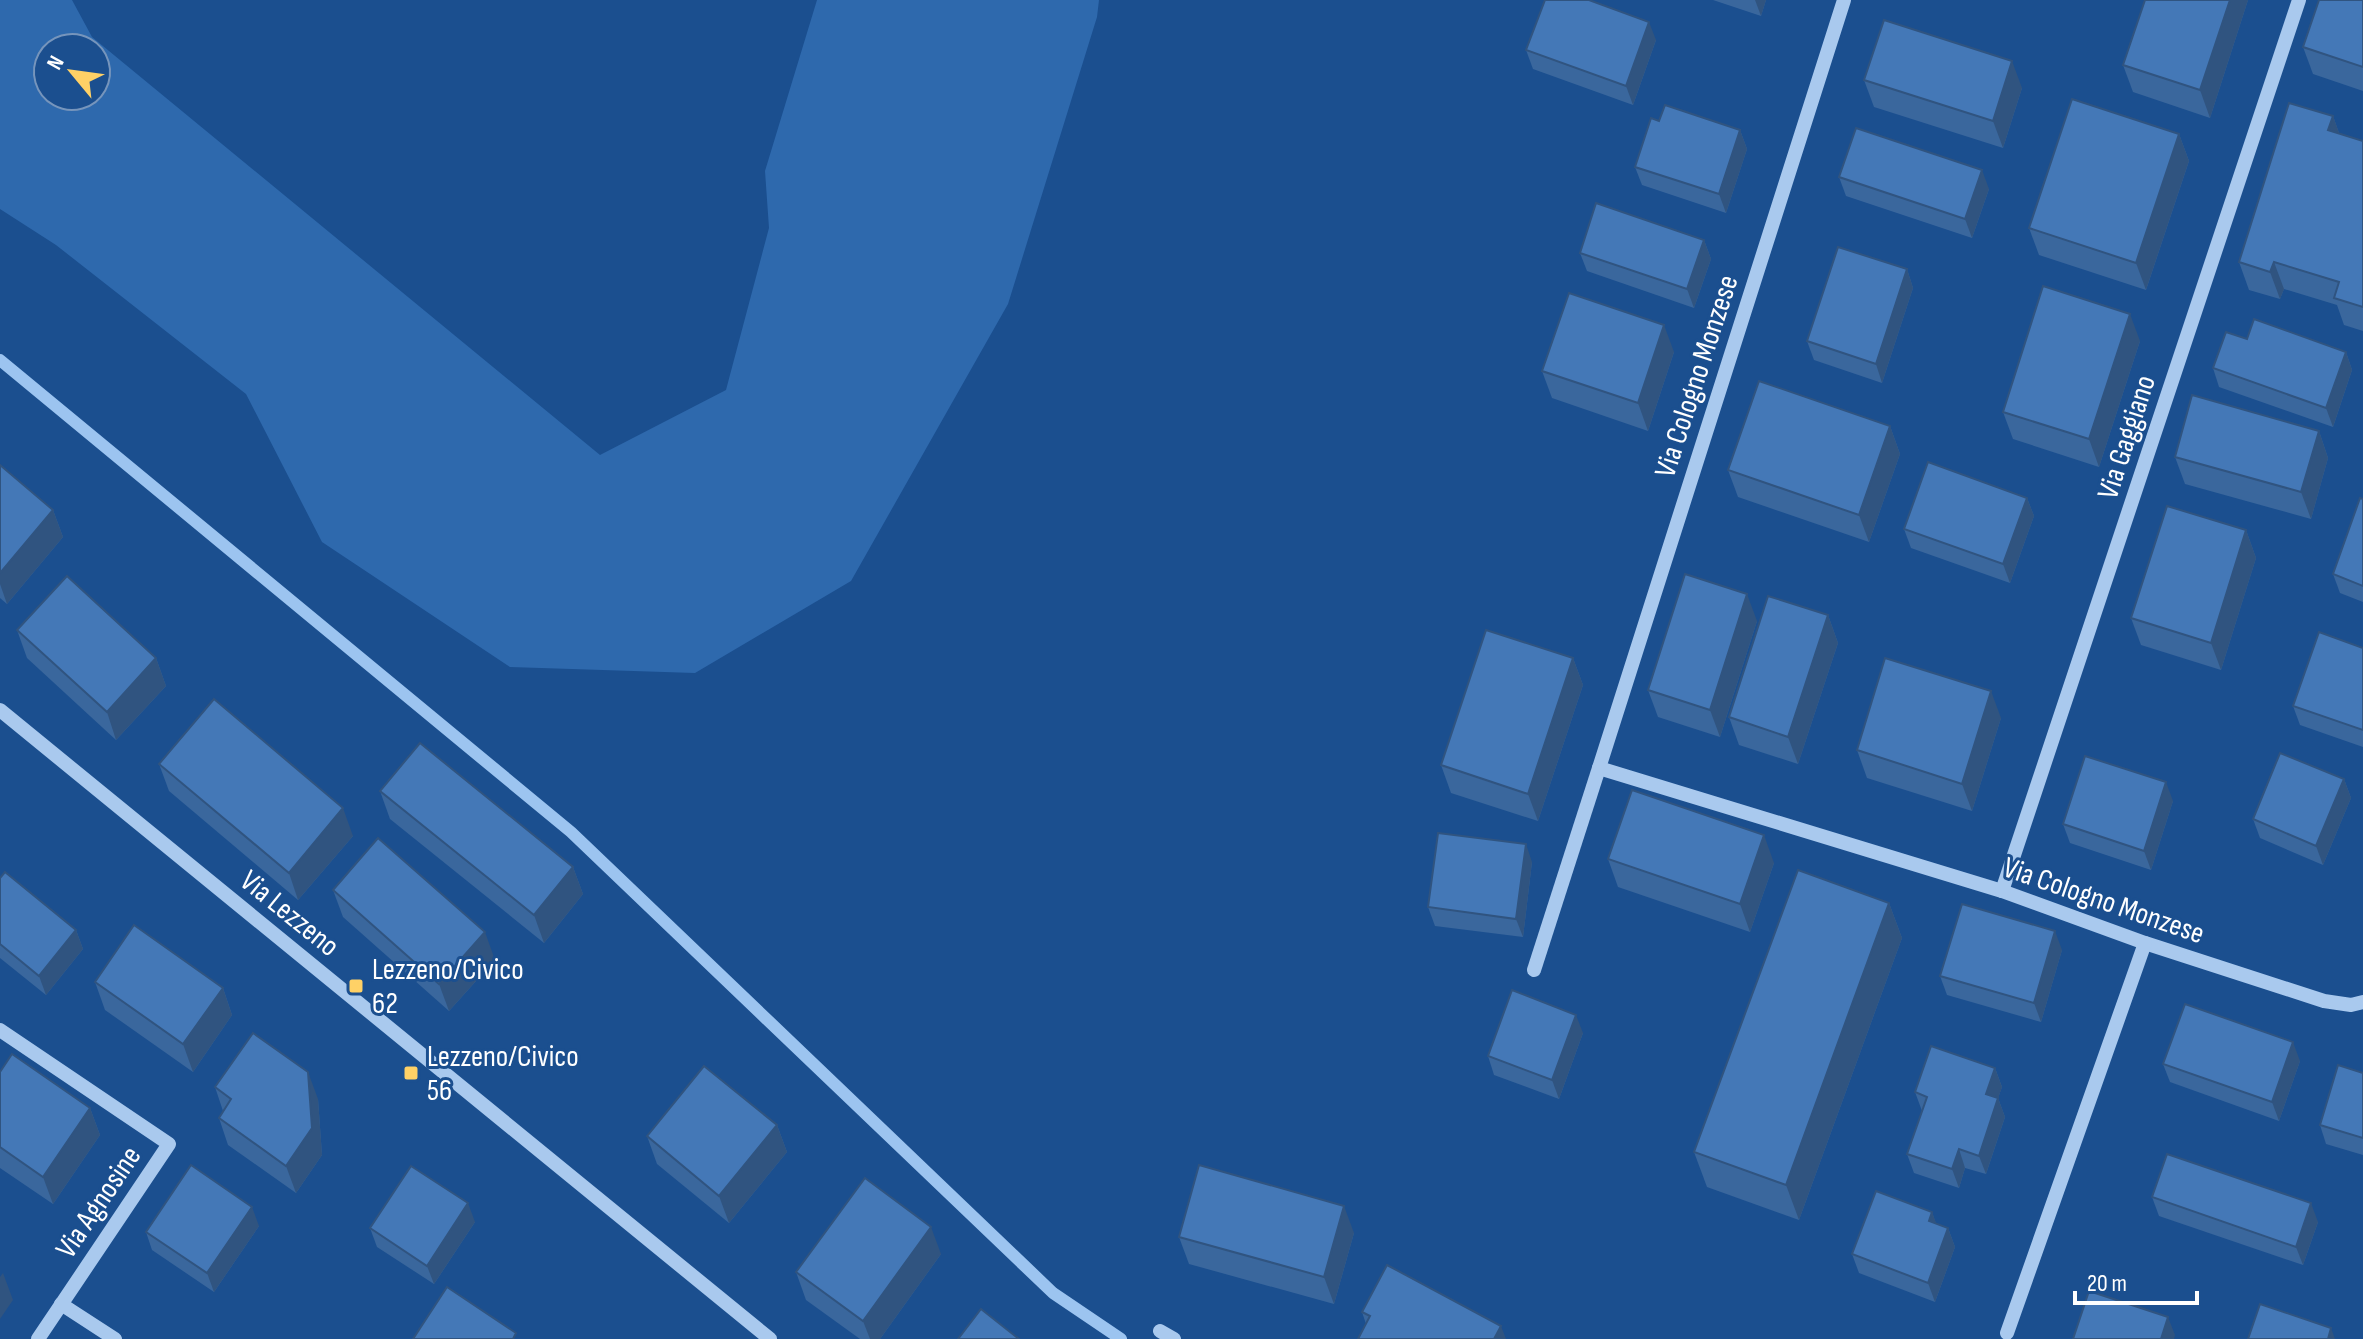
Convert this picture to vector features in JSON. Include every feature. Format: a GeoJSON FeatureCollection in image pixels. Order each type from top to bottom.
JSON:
{"type":"FeatureCollection","features":[{"type":"Feature","properties":{"kind":"street","name":"Via Cologno Monzese"},"geometry":{"type":"LineString","coordinates":[[1534,970],[1844,0]]}},
{"type":"Feature","properties":{"kind":"street","name":"Via Gaggiano"},"geometry":{"type":"LineString","coordinates":[[2002,891],[2299,0]]}},
{"type":"Feature","properties":{"kind":"street","name":"Via Lezzeno"},"geometry":{"type":"LineString","coordinates":[[0,710],[770,1339]]}},
{"type":"Feature","properties":{"kind":"street","name":"Via Cologno Monzese"},"geometry":{"type":"LineString","coordinates":[[1599,768],[2002,891],[2145,943],[2324,1001],[2351,1005],[2363,1002]]}},
{"type":"Feature","properties":{"kind":"street"},"geometry":{"type":"LineString","coordinates":[[2007,1333],[2145,943]]}},
{"type":"Feature","properties":{"kind":"street","name":"Via Agnosine"},"geometry":{"type":"LineString","coordinates":[[0,1030],[169,1144],[38,1339]]}},
{"type":"Feature","properties":{"kind":"street"},"geometry":{"type":"LineString","coordinates":[[61,1304],[115,1339]]}},
{"type":"Feature","properties":{"kind":"street"},"geometry":{"type":"LineString","coordinates":[[1160,1331],[1174,1339]]}},
{"type":"Feature","properties":{"kind":"shaded area"},"geometry":{"type":"Polygon","coordinates":[[[0,0],[72,0],[89,32],[32,32],[32,112],[112,112],[112,53],[600,455],[726,390],[769,228],[765,171],[817,0],[1099,0],[1097,17],[1008,304],[851,581],[695,673],[510,667],[322,542],[246,394],[56,245],[0,209],[0,0]]]}},
{"type":"Feature","properties":{"kind":"building"},"geometry":{"type":"Polygon","coordinates":[[[1545,0],[1589,0],[1649,22],[1626,86],[1526,50],[1545,0]]]}},
{"type":"Feature","properties":{"kind":"building"},"geometry":{"type":"Polygon","coordinates":[[[2145,0],[2230,0],[2200,90],[2123,65],[2145,0]]]}},
{"type":"Feature","properties":{"kind":"building"},"geometry":{"type":"Polygon","coordinates":[[[2319,0],[2363,0],[2363,67],[2303,47],[2319,0]]]}},
{"type":"Feature","properties":{"kind":"building"},"geometry":{"type":"Polygon","coordinates":[[[1884,20],[2012,61],[1993,121],[1864,80],[1884,20]]]}},
{"type":"Feature","properties":{"kind":"building"},"geometry":{"type":"Polygon","coordinates":[[[2072,99],[2179,134],[2136,263],[2029,228],[2072,99]]]}},
{"type":"Feature","properties":{"kind":"building"},"geometry":{"type":"Polygon","coordinates":[[[2289,103],[2333,116],[2328,130],[2363,141],[2363,307],[2334,298],[2339,282],[2274,262],[2270,272],[2239,262],[2289,103]]]}},
{"type":"Feature","properties":{"kind":"building"},"geometry":{"type":"Polygon","coordinates":[[[1665,105],[1740,130],[1719,194],[1635,167],[1651,118],[1659,121],[1665,105]]]}},
{"type":"Feature","properties":{"kind":"building"},"geometry":{"type":"Polygon","coordinates":[[[1856,128],[1982,170],[1965,219],[1839,177],[1856,128]]]}},
{"type":"Feature","properties":{"kind":"building"},"geometry":{"type":"Polygon","coordinates":[[[1596,203],[1704,240],[1687,289],[1580,253],[1596,203]]]}},
{"type":"Feature","properties":{"kind":"building"},"geometry":{"type":"Polygon","coordinates":[[[1838,247],[1907,269],[1876,364],[1807,341],[1838,247]]]}},
{"type":"Feature","properties":{"kind":"building"},"geometry":{"type":"Polygon","coordinates":[[[2043,286],[2130,314],[2089,439],[2003,412],[2043,286]]]}},
{"type":"Feature","properties":{"kind":"building"},"geometry":{"type":"Polygon","coordinates":[[[1569,293],[1664,325],[1638,403],[1542,371],[1569,293]]]}},
{"type":"Feature","properties":{"kind":"building"},"geometry":{"type":"Polygon","coordinates":[[[2254,319],[2346,352],[2326,408],[2213,368],[2226,332],[2247,339],[2254,319]]]}},
{"type":"Feature","properties":{"kind":"building"},"geometry":{"type":"Polygon","coordinates":[[[1759,381],[1890,426],[1859,515],[1728,470],[1759,381]]]}},
{"type":"Feature","properties":{"kind":"building"},"geometry":{"type":"Polygon","coordinates":[[[2192,395],[2319,431],[2301,492],[2175,457],[2192,395]]]}},
{"type":"Feature","properties":{"kind":"building"},"geometry":{"type":"Polygon","coordinates":[[[1928,462],[2027,498],[2003,564],[1904,529],[1928,462]]]}},
{"type":"Feature","properties":{"kind":"building"},"geometry":{"type":"Polygon","coordinates":[[[0,465],[53,510],[0,573],[0,465]]]}},
{"type":"Feature","properties":{"kind":"building"},"geometry":{"type":"Polygon","coordinates":[[[2360,498],[2363,499],[2363,586],[2333,574],[2360,498]]]}},
{"type":"Feature","properties":{"kind":"building"},"geometry":{"type":"Polygon","coordinates":[[[2167,506],[2246,530],[2211,643],[2131,618],[2167,506]]]}},
{"type":"Feature","properties":{"kind":"building"},"geometry":{"type":"Polygon","coordinates":[[[1685,574],[1747,594],[1710,710],[1648,690],[1685,574]]]}},
{"type":"Feature","properties":{"kind":"building"},"geometry":{"type":"Polygon","coordinates":[[[67,576],[156,658],[107,712],[17,630],[67,576]]]}},
{"type":"Feature","properties":{"kind":"building"},"geometry":{"type":"Polygon","coordinates":[[[1768,596],[1828,615],[1788,737],[1729,717],[1768,596]]]}},
{"type":"Feature","properties":{"kind":"building"},"geometry":{"type":"Polygon","coordinates":[[[1486,630],[1573,658],[1528,794],[1441,765],[1486,630]]]}},
{"type":"Feature","properties":{"kind":"building"},"geometry":{"type":"Polygon","coordinates":[[[2319,632],[2363,648],[2363,730],[2293,706],[2319,632]]]}},
{"type":"Feature","properties":{"kind":"building"},"geometry":{"type":"Polygon","coordinates":[[[1885,658],[1991,691],[1962,784],[1857,750],[1885,658]]]}},
{"type":"Feature","properties":{"kind":"building"},"geometry":{"type":"Polygon","coordinates":[[[214,699],[343,808],[289,873],[159,764],[214,699]]]}},
{"type":"Feature","properties":{"kind":"building"},"geometry":{"type":"Polygon","coordinates":[[[420,743],[573,867],[534,915],[380,791],[420,743]]]}},
{"type":"Feature","properties":{"kind":"building"},"geometry":{"type":"Polygon","coordinates":[[[2280,753],[2344,779],[2316,846],[2253,819],[2280,753]]]}},
{"type":"Feature","properties":{"kind":"building"},"geometry":{"type":"Polygon","coordinates":[[[2085,756],[2166,782],[2144,851],[2063,824],[2085,756]]]}},
{"type":"Feature","properties":{"kind":"building"},"geometry":{"type":"Polygon","coordinates":[[[1632,790],[1764,835],[1740,904],[1608,859],[1632,790]]]}},
{"type":"Feature","properties":{"kind":"building"},"geometry":{"type":"Polygon","coordinates":[[[1438,833],[1526,844],[1516,919],[1428,907],[1438,833]]]}},
{"type":"Feature","properties":{"kind":"building"},"geometry":{"type":"Polygon","coordinates":[[[378,838],[485,932],[439,984],[333,890],[378,838]]]}},
{"type":"Feature","properties":{"kind":"building"},"geometry":{"type":"Polygon","coordinates":[[[1798,870],[1889,903],[1786,1185],[1694,1152],[1798,870]]]}},
{"type":"Feature","properties":{"kind":"building"},"geometry":{"type":"Polygon","coordinates":[[[5,872],[76,930],[39,976],[0,944],[0,878],[5,872]]]}},
{"type":"Feature","properties":{"kind":"building"},"geometry":{"type":"Polygon","coordinates":[[[1962,904],[2055,931],[2034,1003],[1940,976],[1962,904]]]}},
{"type":"Feature","properties":{"kind":"building"},"geometry":{"type":"Polygon","coordinates":[[[134,925],[223,988],[183,1044],[95,982],[134,925]]]}},
{"type":"Feature","properties":{"kind":"building"},"geometry":{"type":"Polygon","coordinates":[[[1512,990],[1576,1015],[1552,1080],[1488,1056],[1512,990]]]}},
{"type":"Feature","properties":{"kind":"building"},"geometry":{"type":"Polygon","coordinates":[[[2185,1004],[2293,1042],[2272,1102],[2163,1064],[2185,1004]]]}},
{"type":"Feature","properties":{"kind":"building"},"geometry":{"type":"Polygon","coordinates":[[[253,1033],[308,1072],[312,1128],[286,1166],[219,1118],[231,1099],[215,1087],[253,1033]]]}},
{"type":"Feature","properties":{"kind":"building"},"geometry":{"type":"Polygon","coordinates":[[[1931,1046],[1995,1068],[1986,1094],[1998,1098],[1979,1156],[1959,1149],[1952,1169],[1907,1154],[1927,1097],[1915,1092],[1931,1046]]]}},
{"type":"Feature","properties":{"kind":"building"},"geometry":{"type":"Polygon","coordinates":[[[12,1054],[90,1108],[43,1177],[0,1147],[0,1072],[12,1054]]]}},
{"type":"Feature","properties":{"kind":"building"},"geometry":{"type":"Polygon","coordinates":[[[2338,1065],[2363,1073],[2363,1138],[2320,1125],[2338,1065]]]}},
{"type":"Feature","properties":{"kind":"building"},"geometry":{"type":"Polygon","coordinates":[[[704,1066],[777,1125],[719,1196],[647,1136],[704,1066]]]}},
{"type":"Feature","properties":{"kind":"building"},"geometry":{"type":"Polygon","coordinates":[[[2167,1154],[2311,1203],[2296,1247],[2152,1197],[2167,1154]]]}},
{"type":"Feature","properties":{"kind":"building"},"geometry":{"type":"Polygon","coordinates":[[[191,1165],[252,1207],[207,1273],[146,1232],[191,1165]]]}},
{"type":"Feature","properties":{"kind":"building"},"geometry":{"type":"Polygon","coordinates":[[[1199,1165],[1344,1206],[1324,1277],[1179,1237],[1199,1165]]]}},
{"type":"Feature","properties":{"kind":"building"},"geometry":{"type":"Polygon","coordinates":[[[411,1166],[468,1203],[427,1266],[370,1228],[411,1166]]]}},
{"type":"Feature","properties":{"kind":"building"},"geometry":{"type":"Polygon","coordinates":[[[865,1178],[931,1227],[863,1321],[796,1272],[865,1178]]]}},
{"type":"Feature","properties":{"kind":"building"},"geometry":{"type":"Polygon","coordinates":[[[1876,1191],[1932,1212],[1929,1221],[1948,1228],[1928,1283],[1852,1254],[1876,1191]]]}},
{"type":"Feature","properties":{"kind":"building"},"geometry":{"type":"Polygon","coordinates":[[[1387,1265],[1501,1326],[1494,1339],[1358,1339],[1370,1316],[1362,1312],[1387,1265]]]}},
{"type":"Feature","properties":{"kind":"building"},"geometry":{"type":"Polygon","coordinates":[[[447,1287],[516,1333],[513,1339],[413,1339],[447,1287]]]}},
{"type":"Feature","properties":{"kind":"building"},"geometry":{"type":"Polygon","coordinates":[[[2089,1291],[2168,1317],[2161,1339],[2073,1339],[2089,1291]]]}},
{"type":"Feature","properties":{"kind":"building"},"geometry":{"type":"Polygon","coordinates":[[[2260,1304],[2331,1328],[2328,1339],[2248,1339],[2260,1304]]]}},
{"type":"Feature","properties":{"kind":"building"},"geometry":{"type":"Polygon","coordinates":[[[981,1309],[1019,1339],[958,1339],[981,1309]]]}},
{"type":"Feature","properties":{"kind":"waterway"},"geometry":{"type":"LineString","coordinates":[[0,360],[571,832],[1053,1293],[1121,1339]]}},
{"type":"Feature","properties":{"kind":"place","name":"Lezzeno/Civico 62"},"geometry":{"type":"Point","coordinates":[356,986]}},
{"type":"Feature","properties":{"kind":"place","name":"Lezzeno/Civico 56"},"geometry":{"type":"Point","coordinates":[411,1073]}}]}
